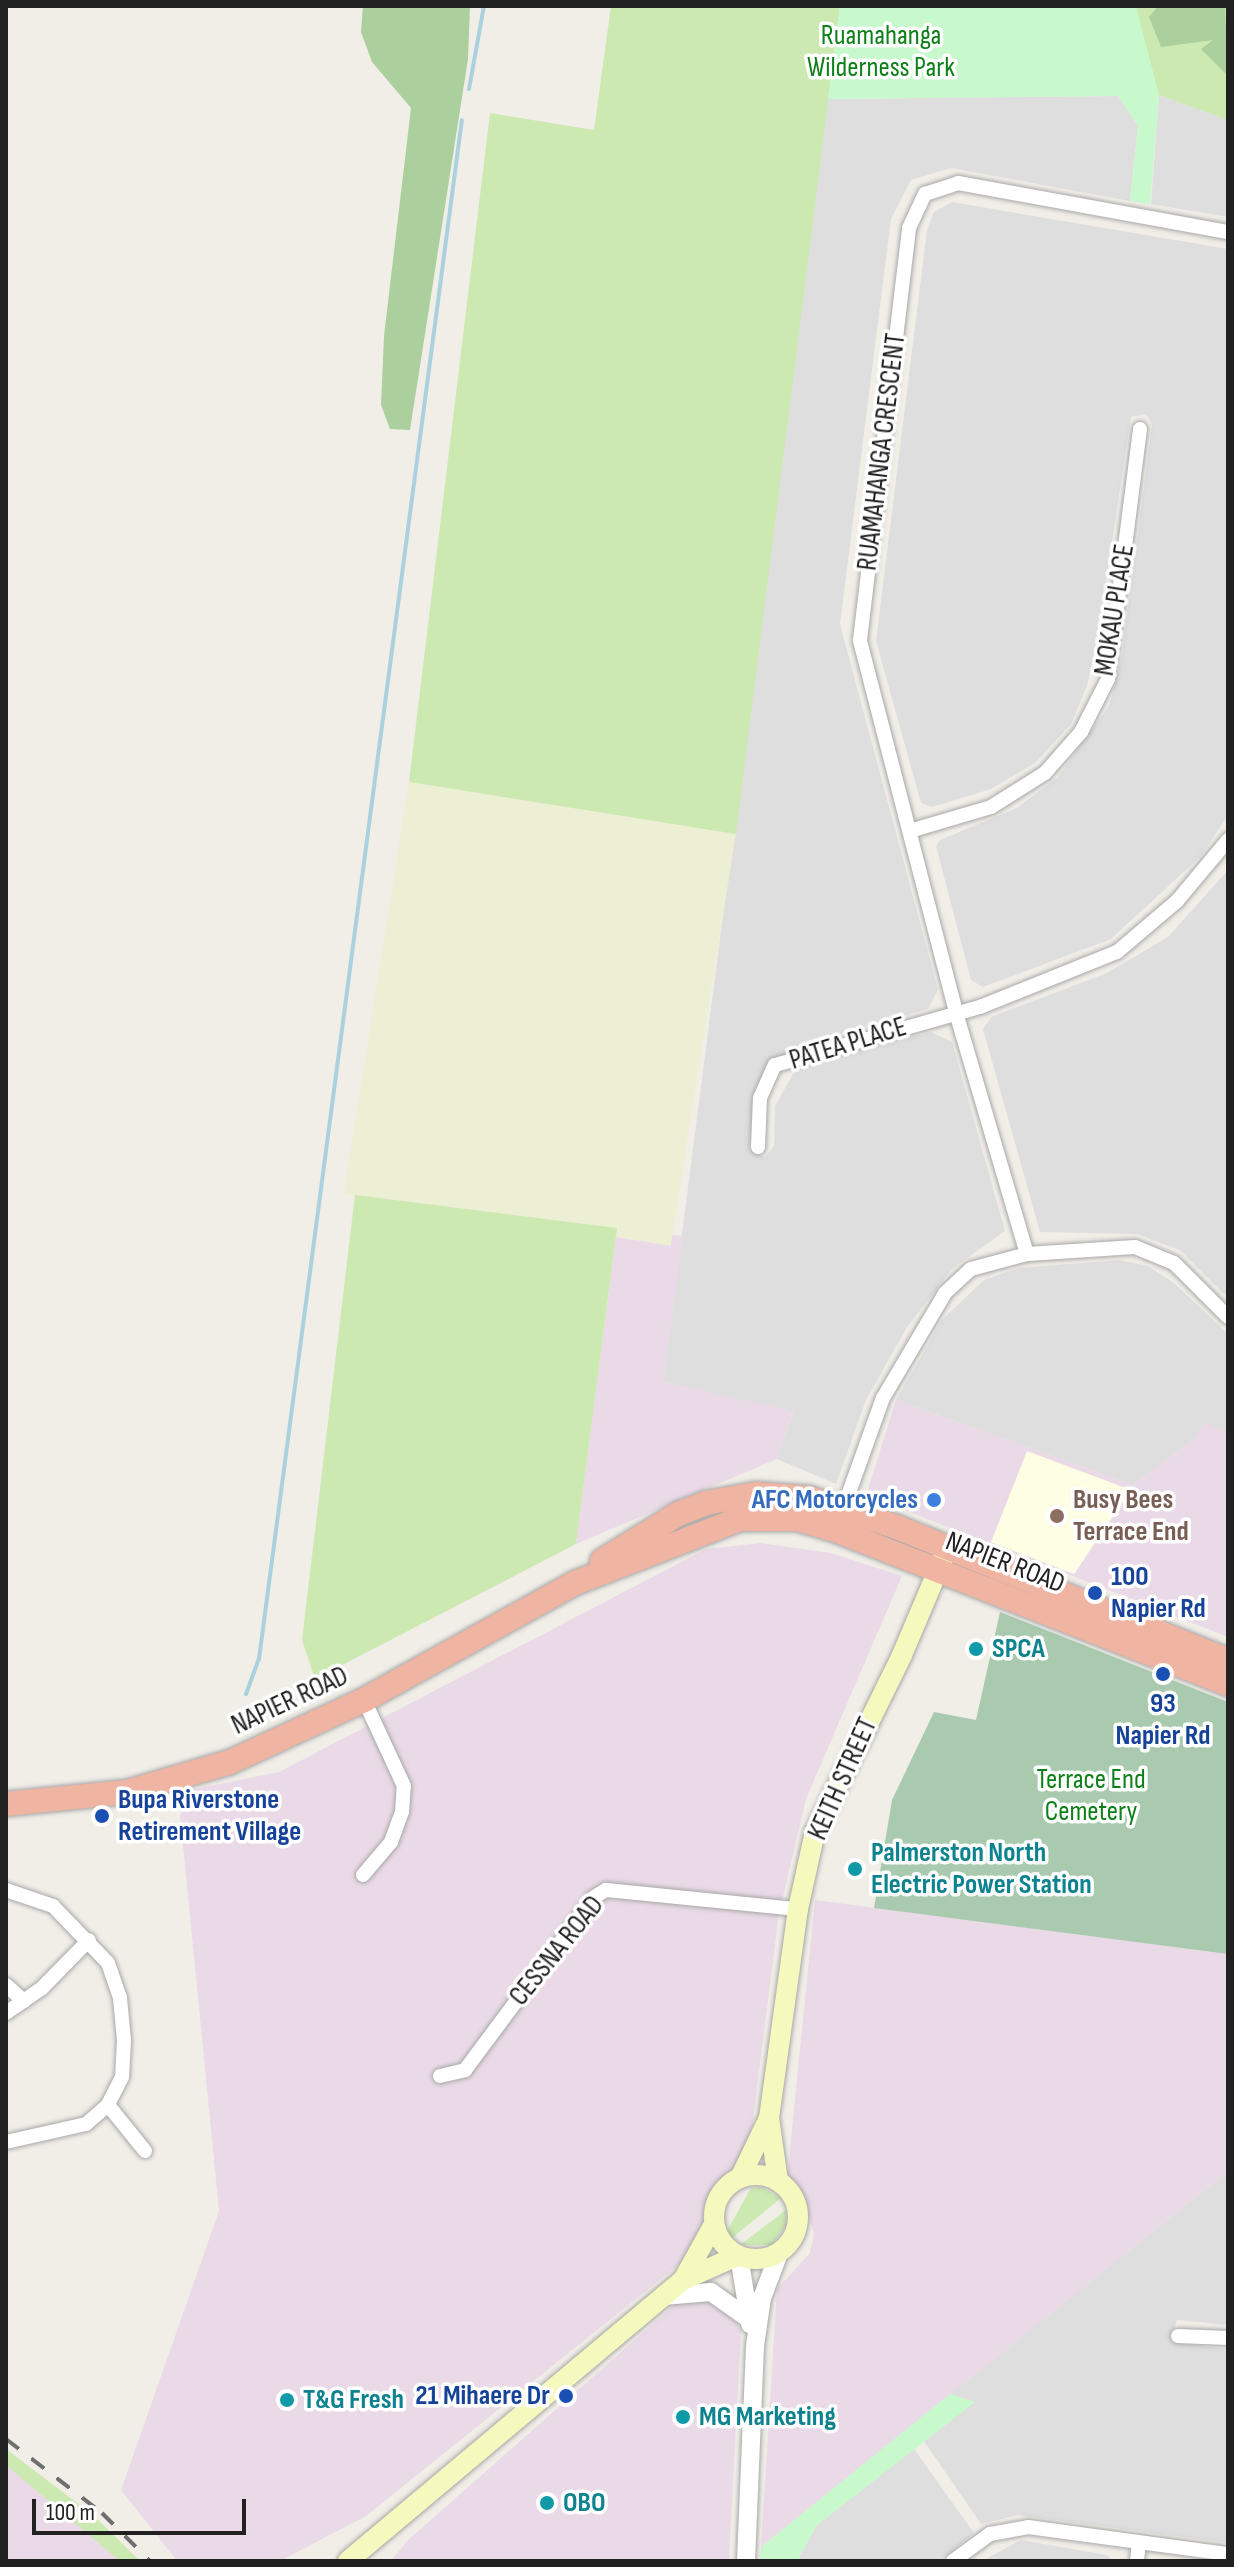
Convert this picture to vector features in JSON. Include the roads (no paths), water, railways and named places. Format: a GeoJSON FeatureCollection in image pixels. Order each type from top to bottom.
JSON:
{"type":"FeatureCollection","features":[{"type":"Feature","properties":{"kind":"highway","name":"NAPIER ROAD"},"geometry":{"type":"LineString","coordinates":[[6,1804],[60,1801],[172,1781],[277,1743],[364,1700],[575,1583],[640,1536],[706,1503],[779,1495],[844,1507],[942,1559],[1228,1684]]}},
{"type":"Feature","properties":{"kind":"highway","name":"NAPIER ROAD"},"geometry":{"type":"LineString","coordinates":[[575,1583],[740,1519],[797,1519],[942,1559],[1228,1660]]}},
{"type":"Feature","properties":{"kind":"main road","name":"KEITH STREET"},"geometry":{"type":"LineString","coordinates":[[778,2181],[769,2118],[798,1909],[828,1801],[902,1655],[942,1559]]}},
{"type":"Feature","properties":{"kind":"main road","name":"KEITH STREET"},"geometry":{"type":"LineString","coordinates":[[740,2178],[769,2118]]}},
{"type":"Feature","properties":{"kind":"main road"},"geometry":{"type":"LineString","coordinates":[[683,2280],[714,2224],[716,2202],[740,2178],[760,2175],[778,2181],[793,2196],[798,2219],[792,2239],[779,2253],[759,2260],[738,2256],[726,2248],[714,2224]]}},
{"type":"Feature","properties":{"kind":"main road"},"geometry":{"type":"LineString","coordinates":[[348,2561],[683,2280],[738,2256]]}},
{"type":"Feature","properties":{"kind":"street","name":"RUAMAHANGA CRESCENT"},"geometry":{"type":"LineString","coordinates":[[1027,1254],[956,1012],[913,830],[860,640],[909,228],[917,204],[934,189],[958,183],[1228,232]]}},
{"type":"Feature","properties":{"kind":"street","name":"MOKAU PLACE"},"geometry":{"type":"LineString","coordinates":[[913,830],[991,807],[1045,773],[1081,732],[1108,679],[1140,429]]}},
{"type":"Feature","properties":{"kind":"street"},"geometry":{"type":"LineString","coordinates":[[956,1012],[1117,952],[1177,901],[1228,840]]}},
{"type":"Feature","properties":{"kind":"street","name":"PATEA PLACE"},"geometry":{"type":"LineString","coordinates":[[758,1147],[760,1098],[775,1065],[956,1012]]}},
{"type":"Feature","properties":{"kind":"street"},"geometry":{"type":"LineString","coordinates":[[835,1530],[883,1398],[945,1293],[971,1269],[1027,1254],[1113,1245],[1154,1252],[1189,1275],[1228,1317]]}},
{"type":"Feature","properties":{"kind":"street"},"geometry":{"type":"LineString","coordinates":[[363,1875],[391,1842],[402,1812],[404,1786],[364,1700]]}},
{"type":"Feature","properties":{"kind":"street"},"geometry":{"type":"LineString","coordinates":[[6,1890],[53,1906],[108,1963],[120,1998],[122,2077],[108,2105],[86,2124],[6,2142]]}},
{"type":"Feature","properties":{"kind":"street","name":"CESSNA ROAD"},"geometry":{"type":"LineString","coordinates":[[440,2076],[465,2070],[593,1898],[606,1890],[798,1909]]}},
{"type":"Feature","properties":{"kind":"street"},"geometry":{"type":"LineString","coordinates":[[6,2013],[24,2001],[89,1940]]}},
{"type":"Feature","properties":{"kind":"street"},"geometry":{"type":"LineString","coordinates":[[6,1985],[24,2001]]}},
{"type":"Feature","properties":{"kind":"street"},"geometry":{"type":"LineString","coordinates":[[108,2105],[145,2151]]}},
{"type":"Feature","properties":{"kind":"street"},"geometry":{"type":"LineString","coordinates":[[746,2561],[755,2346],[762,2298],[779,2253]]}},
{"type":"Feature","properties":{"kind":"street"},"geometry":{"type":"LineString","coordinates":[[738,2256],[755,2346]]}},
{"type":"Feature","properties":{"kind":"street"},"geometry":{"type":"LineString","coordinates":[[663,2296],[711,2292],[749,2319]]}},
{"type":"Feature","properties":{"kind":"street"},"geometry":{"type":"LineString","coordinates":[[1178,2336],[1228,2338]]}},
{"type":"Feature","properties":{"kind":"street"},"geometry":{"type":"LineString","coordinates":[[953,2561],[1006,2528],[1050,2528],[1228,2554]]}},
{"type":"Feature","properties":{"kind":"street"},"geometry":{"type":"LineString","coordinates":[[1137,2561],[1139,2543]]}},
{"type":"Feature","properties":{"kind":"waterway"},"geometry":{"type":"LineString","coordinates":[[469,89],[484,6]]}},
{"type":"Feature","properties":{"kind":"waterway"},"geometry":{"type":"LineString","coordinates":[[246,1694],[259,1659],[462,120]]}},
{"type":"Feature","properties":{"kind":"railway"},"geometry":{"type":"LineString","coordinates":[[6,2439],[102,2513],[150,2561]]}},
{"type":"Feature","properties":{"kind":"place","name":"AFC Motorcycles"},"geometry":{"type":"Point","coordinates":[934,1500]}},
{"type":"Feature","properties":{"kind":"place","name":"Busy Bees Terrace End"},"geometry":{"type":"Point","coordinates":[1057,1516]}},
{"type":"Feature","properties":{"kind":"place","name":"100 Napier Rd"},"geometry":{"type":"Point","coordinates":[1095,1593]}},
{"type":"Feature","properties":{"kind":"place","name":"SPCA"},"geometry":{"type":"Point","coordinates":[976,1649]}},
{"type":"Feature","properties":{"kind":"place","name":"93 Napier Rd"},"geometry":{"type":"Point","coordinates":[1163,1674]}},
{"type":"Feature","properties":{"kind":"place","name":"Bupa Riverstone Retirement Village"},"geometry":{"type":"Point","coordinates":[102,1816]}},
{"type":"Feature","properties":{"kind":"place","name":"Palmerston North Electric Power Station"},"geometry":{"type":"Point","coordinates":[855,1869]}},
{"type":"Feature","properties":{"kind":"place","name":"21 Mihaere Dr"},"geometry":{"type":"Point","coordinates":[566,2396]}},
{"type":"Feature","properties":{"kind":"place","name":"T&G Fresh"},"geometry":{"type":"Point","coordinates":[287,2400]}},
{"type":"Feature","properties":{"kind":"place","name":"MG Marketing"},"geometry":{"type":"Point","coordinates":[683,2417]}},
{"type":"Feature","properties":{"kind":"place","name":"OBO"},"geometry":{"type":"Point","coordinates":[547,2503]}},
{"type":"Feature","properties":{"kind":"park label","name":"Ruamahanga Wilderness Park"},"geometry":{"type":"Point","coordinates":[881,52]}},
{"type":"Feature","properties":{"kind":"park label","name":"Terrace End Cemetery"},"geometry":{"type":"Point","coordinates":[1091,1796]}}]}
